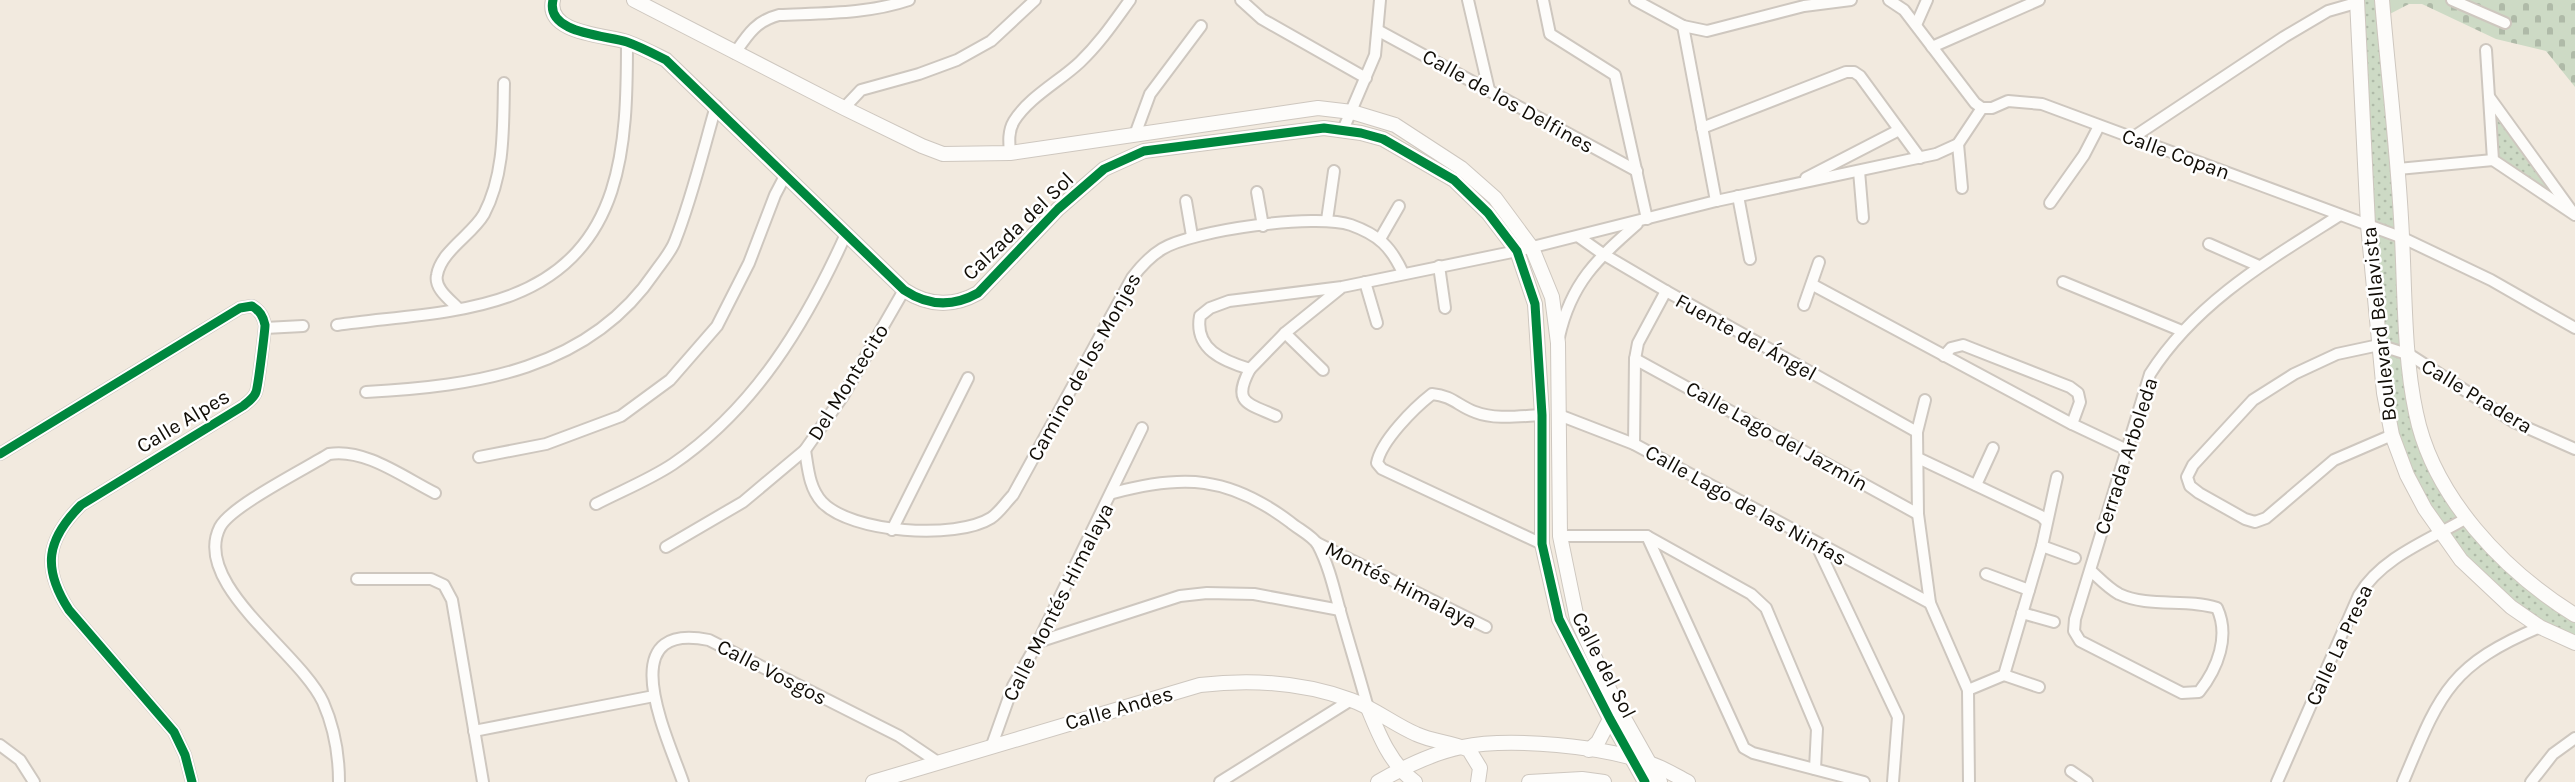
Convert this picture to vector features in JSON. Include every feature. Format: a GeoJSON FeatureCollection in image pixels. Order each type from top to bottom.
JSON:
{"type":"FeatureCollection","features":[{"type":"Feature","properties":{"kind":"street","name":"Calzada del Sol"},"geometry":{"type":"LineString","coordinates":[[553,0],[556,18],[568,28],[627,42],[666,60],[904,290],[915,297],[949,304],[978,293],[1058,208],[1104,169],[1144,151],[1307,129],[1343,130],[1383,139],[1454,180],[1488,213],[1517,251],[1535,304],[1542,416]]}},
{"type":"Feature","properties":{"kind":"street","name":"Calzada del Sol"},"geometry":{"type":"LineString","coordinates":[[634,0],[844,108],[922,146],[944,154],[1010,153],[1136,132],[1318,108],[1353,112],[1395,125],[1461,168],[1495,198],[1532,248],[1552,297],[1558,343],[1559,415]]}},
{"type":"Feature","properties":{"kind":"street"},"geometry":{"type":"LineString","coordinates":[[735,53],[755,25],[779,15],[865,10],[889,7],[909,0]]}},
{"type":"Feature","properties":{"kind":"street"},"geometry":{"type":"LineString","coordinates":[[844,108],[861,90],[919,74],[957,60],[991,41],[1035,0]]}},
{"type":"Feature","properties":{"kind":"street"},"geometry":{"type":"LineString","coordinates":[[1010,153],[1009,136],[1019,115],[1094,48],[1130,0]]}},
{"type":"Feature","properties":{"kind":"street"},"geometry":{"type":"LineString","coordinates":[[1241,0],[1262,19],[1366,78]]}},
{"type":"Feature","properties":{"kind":"street"},"geometry":{"type":"LineString","coordinates":[[1343,130],[1353,112],[1375,55],[1379,31],[1380,0]]}},
{"type":"Feature","properties":{"kind":"street"},"geometry":{"type":"LineString","coordinates":[[1468,0],[1489,90]]}},
{"type":"Feature","properties":{"kind":"street"},"geometry":{"type":"LineString","coordinates":[[1543,0],[1550,34],[1615,75],[1637,171],[1643,220]]}},
{"type":"Feature","properties":{"kind":"street"},"geometry":{"type":"LineString","coordinates":[[1635,0],[1683,26],[1707,31],[1720,30],[1804,3],[1851,0]]}},
{"type":"Feature","properties":{"kind":"street"},"geometry":{"type":"LineString","coordinates":[[1250,369],[1214,354],[1203,344],[1198,327],[1200,316],[1229,301],[1342,287],[1532,248],[1716,201],[1920,158],[1959,144],[1982,108],[1904,10],[1890,0]]}},
{"type":"Feature","properties":{"kind":"street"},"geometry":{"type":"LineString","coordinates":[[1916,25],[1927,0]]}},
{"type":"Feature","properties":{"kind":"street"},"geometry":{"type":"LineString","coordinates":[[1932,47],[2039,0]]}},
{"type":"Feature","properties":{"kind":"street","name":"Boulevard Bellavista"},"geometry":{"type":"LineString","coordinates":[[2382,0],[2398,169],[2410,355],[2416,412],[2423,438],[2465,519],[2518,573],[2548,598],[2575,615]]}},
{"type":"Feature","properties":{"kind":"street"},"geometry":{"type":"LineString","coordinates":[[2452,0],[2505,23]]}},
{"type":"Feature","properties":{"kind":"street"},"geometry":{"type":"LineString","coordinates":[[2132,138],[2284,37],[2328,11],[2356,2]]}},
{"type":"Feature","properties":{"kind":"street","name":"Boulevard Bellavista"},"geometry":{"type":"LineString","coordinates":[[2356,2],[2368,225],[2379,345],[2392,435],[2407,475],[2440,534],[2462,560],[2511,607],[2540,627],[2575,643]]}},
{"type":"Feature","properties":{"kind":"street"},"geometry":{"type":"LineString","coordinates":[[1136,132],[1150,94],[1201,26]]}},
{"type":"Feature","properties":{"kind":"street"},"geometry":{"type":"LineString","coordinates":[[1683,26],[1716,201]]}},
{"type":"Feature","properties":{"kind":"street","name":"Calle de los Delfines"},"geometry":{"type":"LineString","coordinates":[[1379,31],[1637,171]]}},
{"type":"Feature","properties":{"kind":"street"},"geometry":{"type":"LineString","coordinates":[[337,325],[458,308],[511,295],[553,274],[586,243],[605,213],[615,180],[623,131],[627,42]]}},
{"type":"Feature","properties":{"kind":"street"},"geometry":{"type":"LineString","coordinates":[[2486,50],[2493,160]]}},
{"type":"Feature","properties":{"kind":"street"},"geometry":{"type":"LineString","coordinates":[[1702,128],[1846,72],[1854,72],[1860,76],[1920,158]]}},
{"type":"Feature","properties":{"kind":"street"},"geometry":{"type":"LineString","coordinates":[[458,308],[441,291],[436,278],[439,265],[483,214],[495,186],[502,147],[504,83]]}},
{"type":"Feature","properties":{"kind":"street"},"geometry":{"type":"LineString","coordinates":[[2490,98],[2575,215]]}},
{"type":"Feature","properties":{"kind":"street","name":"Calle Copan"},"geometry":{"type":"LineString","coordinates":[[1982,108],[1992,108],[2008,101],[2022,100],[2042,104],[2403,238],[2491,280],[2575,328]]}},
{"type":"Feature","properties":{"kind":"street"},"geometry":{"type":"LineString","coordinates":[[366,392],[425,389],[522,369],[580,345],[636,300],[674,243],[716,106]]}},
{"type":"Feature","properties":{"kind":"street"},"geometry":{"type":"LineString","coordinates":[[2050,203],[2084,155],[2099,126]]}},
{"type":"Feature","properties":{"kind":"street"},"geometry":{"type":"LineString","coordinates":[[1795,183],[1899,130]]}},
{"type":"Feature","properties":{"kind":"street"},"geometry":{"type":"LineString","coordinates":[[1959,144],[1962,188]]}},
{"type":"Feature","properties":{"kind":"street"},"geometry":{"type":"LineString","coordinates":[[2398,169],[2493,160],[2575,215]]}},
{"type":"Feature","properties":{"kind":"street"},"geometry":{"type":"LineString","coordinates":[[1327,220],[1334,171]]}},
{"type":"Feature","properties":{"kind":"street"},"geometry":{"type":"LineString","coordinates":[[1859,171],[1863,218]]}},
{"type":"Feature","properties":{"kind":"street"},"geometry":{"type":"LineString","coordinates":[[479,457],[546,444],[621,416],[670,380],[717,326],[749,263],[775,195],[785,176]]}},
{"type":"Feature","properties":{"kind":"street"},"geometry":{"type":"LineString","coordinates":[[1257,192],[1263,226]]}},
{"type":"Feature","properties":{"kind":"street"},"geometry":{"type":"LineString","coordinates":[[1738,196],[1750,259]]}},
{"type":"Feature","properties":{"kind":"street"},"geometry":{"type":"LineString","coordinates":[[1186,201],[1192,236]]}},
{"type":"Feature","properties":{"kind":"street"},"geometry":{"type":"LineString","coordinates":[[1380,239],[1399,206]]}},
{"type":"Feature","properties":{"kind":"street","name":"Cerrada Arboleda"},"geometry":{"type":"LineString","coordinates":[[2090,570],[2120,594],[2143,600],[2202,603],[2217,608],[2224,623],[2223,640],[2209,680],[2199,692],[2182,693],[2080,641],[2074,631],[2075,619],[2125,449],[2150,374],[2182,331],[2214,301],[2259,266],[2340,215]]}},
{"type":"Feature","properties":{"kind":"street","name":"Camino de los Monjes"},"geometry":{"type":"LineString","coordinates":[[805,450],[812,487],[823,503],[847,519],[892,530],[963,529],[991,518],[1013,495],[1132,278],[1144,262],[1163,248],[1192,236],[1327,220],[1351,225],[1380,239],[1393,251],[1403,273]]}},
{"type":"Feature","properties":{"kind":"street"},"geometry":{"type":"LineString","coordinates":[[1558,343],[1564,314],[1584,274],[1603,254],[1643,220]]}},
{"type":"Feature","properties":{"kind":"street"},"geometry":{"type":"LineString","coordinates":[[596,504],[672,465],[735,414],[778,361],[821,285],[846,234]]}},
{"type":"Feature","properties":{"kind":"street","name":"Fuente del Ángel"},"geometry":{"type":"LineString","coordinates":[[1579,237],[1666,291],[1917,432]]}},
{"type":"Feature","properties":{"kind":"street"},"geometry":{"type":"LineString","coordinates":[[2209,244],[2259,266]]}},
{"type":"Feature","properties":{"kind":"street"},"geometry":{"type":"LineString","coordinates":[[1804,305],[1820,262]]}},
{"type":"Feature","properties":{"kind":"street"},"geometry":{"type":"LineString","coordinates":[[1439,266],[1445,308]]}},
{"type":"Feature","properties":{"kind":"street"},"geometry":{"type":"LineString","coordinates":[[1365,282],[1377,323]]}},
{"type":"Feature","properties":{"kind":"street"},"geometry":{"type":"LineString","coordinates":[[2063,282],[2182,331]]}},
{"type":"Feature","properties":{"kind":"street"},"geometry":{"type":"LineString","coordinates":[[1813,285],[2072,424],[2125,449]]}},
{"type":"Feature","properties":{"kind":"street"},"geometry":{"type":"LineString","coordinates":[[1276,416],[1245,402],[1241,394],[1241,385],[1250,369],[1285,333],[1342,287]]}},
{"type":"Feature","properties":{"kind":"street","name":"Del Montecito"},"geometry":{"type":"LineString","coordinates":[[666,548],[742,502],[805,450],[843,396],[904,290]]}},
{"type":"Feature","properties":{"kind":"street"},"geometry":{"type":"LineString","coordinates":[[1634,444],[1635,359],[1638,343],[1666,291]]}},
{"type":"Feature","properties":{"kind":"street"},"geometry":{"type":"LineString","coordinates":[[0,454],[240,308],[252,306],[258,310],[266,328],[303,326]]}},
{"type":"Feature","properties":{"kind":"street","name":"Calle Alpes"},"geometry":{"type":"LineString","coordinates":[[192,782],[186,755],[174,732],[69,610],[56,589],[50,567],[55,544],[65,520],[81,504],[243,406],[255,395],[260,381],[261,346],[266,328]]}},
{"type":"Feature","properties":{"kind":"street"},"geometry":{"type":"LineString","coordinates":[[1285,333],[1323,370]]}},
{"type":"Feature","properties":{"kind":"street"},"geometry":{"type":"LineString","coordinates":[[1944,356],[1956,344],[1963,345],[2070,387],[2078,393],[2080,402],[2072,424]]}},
{"type":"Feature","properties":{"kind":"street"},"geometry":{"type":"LineString","coordinates":[[2379,345],[2337,354],[2294,374],[2253,400],[2193,465],[2187,477],[2190,486],[2199,493],[2245,519],[2255,522],[2266,518],[2334,460],[2392,435]]}},
{"type":"Feature","properties":{"kind":"street","name":"Calle Pradera"},"geometry":{"type":"LineString","coordinates":[[2379,345],[2410,355],[2514,422],[2575,448]]}},
{"type":"Feature","properties":{"kind":"street","name":"Calle Lago del Jazmín"},"geometry":{"type":"LineString","coordinates":[[1635,359],[1918,514]]}},
{"type":"Feature","properties":{"kind":"street"},"geometry":{"type":"LineString","coordinates":[[892,530],[968,378]]}},
{"type":"Feature","properties":{"kind":"street"},"geometry":{"type":"LineString","coordinates":[[1542,416],[1498,416],[1476,412],[1448,396],[1432,394],[1419,404],[1379,451],[1377,463],[1382,470],[1542,544]]}},
{"type":"Feature","properties":{"kind":"street"},"geometry":{"type":"LineString","coordinates":[[1925,400],[1917,432],[1918,514],[1930,603],[1968,690],[1969,782]]}},
{"type":"Feature","properties":{"kind":"street","name":"Calle del Sol"},"geometry":{"type":"LineString","coordinates":[[1559,415],[1560,536],[1577,619],[1616,704],[1652,764],[1660,782]]}},
{"type":"Feature","properties":{"kind":"street","name":"Calle Lago de las Ninfas"},"geometry":{"type":"LineString","coordinates":[[1559,415],[1634,444],[1930,603]]}},
{"type":"Feature","properties":{"kind":"street","name":"Calle del Sol"},"geometry":{"type":"LineString","coordinates":[[1542,416],[1542,544],[1559,620],[1645,782]]}},
{"type":"Feature","properties":{"kind":"street","name":"Calle Montés Himalaya"},"geometry":{"type":"LineString","coordinates":[[992,745],[1013,686],[1038,642],[1113,493],[1142,428]]}},
{"type":"Feature","properties":{"kind":"street"},"geometry":{"type":"LineString","coordinates":[[1976,485],[1993,448]]}},
{"type":"Feature","properties":{"kind":"street"},"geometry":{"type":"LineString","coordinates":[[339,782],[337,752],[323,702],[286,651],[240,604],[222,578],[215,560],[215,543],[220,526],[234,511],[329,454],[345,451],[360,455],[435,493]]}},
{"type":"Feature","properties":{"kind":"street"},"geometry":{"type":"LineString","coordinates":[[1918,458],[2041,516],[2046,521]]}},
{"type":"Feature","properties":{"kind":"street"},"geometry":{"type":"LineString","coordinates":[[2004,675],[2042,546],[2057,477]]}},
{"type":"Feature","properties":{"kind":"street","name":"Calle Montés Himalaya"},"geometry":{"type":"LineString","coordinates":[[1113,493],[1154,482],[1185,480],[1212,483],[1245,496],[1282,517],[1317,543]]}},
{"type":"Feature","properties":{"kind":"street","name":"Calle La Presa"},"geometry":{"type":"LineString","coordinates":[[2282,779],[2359,595],[2369,578],[2404,554],[2465,519]]}},
{"type":"Feature","properties":{"kind":"street"},"geometry":{"type":"LineString","coordinates":[[1560,536],[1647,536],[1751,594],[1766,608],[1817,729],[1815,769]]}},
{"type":"Feature","properties":{"kind":"street"},"geometry":{"type":"LineString","coordinates":[[1647,536],[1744,748],[1864,782]]}},
{"type":"Feature","properties":{"kind":"street"},"geometry":{"type":"LineString","coordinates":[[1317,543],[1340,610],[1368,708],[1380,736],[1401,770],[1415,782]]}},
{"type":"Feature","properties":{"kind":"street","name":"Montés Himalaya"},"geometry":{"type":"LineString","coordinates":[[1317,543],[1486,627]]}},
{"type":"Feature","properties":{"kind":"street"},"geometry":{"type":"LineString","coordinates":[[1816,543],[1898,717],[1893,782]]}},
{"type":"Feature","properties":{"kind":"street"},"geometry":{"type":"LineString","coordinates":[[2042,546],[2075,558]]}},
{"type":"Feature","properties":{"kind":"street"},"geometry":{"type":"LineString","coordinates":[[1986,574],[2029,590]]}},
{"type":"Feature","properties":{"kind":"street"},"geometry":{"type":"LineString","coordinates":[[357,579],[430,579],[444,585],[452,600],[483,782]]}},
{"type":"Feature","properties":{"kind":"street"},"geometry":{"type":"LineString","coordinates":[[1038,642],[1180,596],[1207,592],[1254,594],[1340,610]]}},
{"type":"Feature","properties":{"kind":"street"},"geometry":{"type":"LineString","coordinates":[[2022,613],[2054,622]]}},
{"type":"Feature","properties":{"kind":"street"},"geometry":{"type":"LineString","coordinates":[[2403,782],[2431,716],[2451,685],[2469,666],[2501,644],[2540,627]]}},
{"type":"Feature","properties":{"kind":"street","name":"Calle Vosgos"},"geometry":{"type":"LineString","coordinates":[[683,782],[650,681],[651,668],[665,645],[674,640],[693,637],[709,640],[899,736],[939,763]]}},
{"type":"Feature","properties":{"kind":"street"},"geometry":{"type":"LineString","coordinates":[[1968,690],[2004,675],[2039,687]]}},
{"type":"Feature","properties":{"kind":"street","name":"Calle Andes"},"geometry":{"type":"LineString","coordinates":[[873,782],[1200,685],[1266,681],[1351,700],[1368,708]]}},
{"type":"Feature","properties":{"kind":"street"},"geometry":{"type":"LineString","coordinates":[[474,731],[654,696]]}},
{"type":"Feature","properties":{"kind":"street"},"geometry":{"type":"LineString","coordinates":[[1220,782],[1351,700]]}},
{"type":"Feature","properties":{"kind":"street"},"geometry":{"type":"LineString","coordinates":[[1368,708],[1427,739],[1462,747],[1478,761],[1478,782]]}},
{"type":"Feature","properties":{"kind":"street"},"geometry":{"type":"LineString","coordinates":[[1589,750],[1598,742],[1610,719]]}},
{"type":"Feature","properties":{"kind":"street"},"geometry":{"type":"LineString","coordinates":[[2531,782],[2553,754],[2575,738]]}},
{"type":"Feature","properties":{"kind":"street"},"geometry":{"type":"LineString","coordinates":[[1378,782],[1428,757],[1462,747],[1501,743],[1542,743],[1634,759],[1652,764],[1688,782]]}},
{"type":"Feature","properties":{"kind":"street"},"geometry":{"type":"LineString","coordinates":[[0,745],[20,760],[34,782]]}},
{"type":"Feature","properties":{"kind":"street"},"geometry":{"type":"LineString","coordinates":[[2071,771],[2087,782]]}},
{"type":"Feature","properties":{"kind":"street"},"geometry":{"type":"LineString","coordinates":[[1529,782],[1582,779],[1604,782]]}},
{"type":"Feature","properties":{"kind":"green space"},"geometry":{"type":"Polygon","coordinates":[[[2357,0],[2382,0],[2416,412],[2465,519],[2575,615],[2575,643],[2557,634],[2461,560],[2407,475],[2379,345],[2357,0]]]}},
{"type":"Feature","properties":{"kind":"green space"},"geometry":{"type":"Polygon","coordinates":[[[2382,0],[2575,0],[2575,87],[2546,51],[2496,39],[2422,4],[2409,4],[2384,17],[2382,0]]]}},
{"type":"Feature","properties":{"kind":"green space"},"geometry":{"type":"Polygon","coordinates":[[[2490,98],[2575,215],[2493,160],[2490,98]]]}},
{"type":"Feature","properties":{"kind":"cycle path"},"geometry":{"type":"LineString","coordinates":[[553,0],[553,11],[558,20],[567,26],[592,35],[627,42],[666,60],[904,290],[931,302],[959,301],[978,293],[1058,209],[1104,169],[1144,151],[1324,128],[1361,133],[1383,139],[1454,180],[1488,213],[1517,251],[1535,304],[1542,415],[1542,544],[1559,619],[1645,782]]}},
{"type":"Feature","properties":{"kind":"cycle path"},"geometry":{"type":"LineString","coordinates":[[0,454],[240,308],[252,306],[261,314],[265,329],[257,388],[252,398],[243,406],[81,505],[61,530],[52,555],[55,581],[69,610],[174,732],[185,755],[192,782]]}}]}
